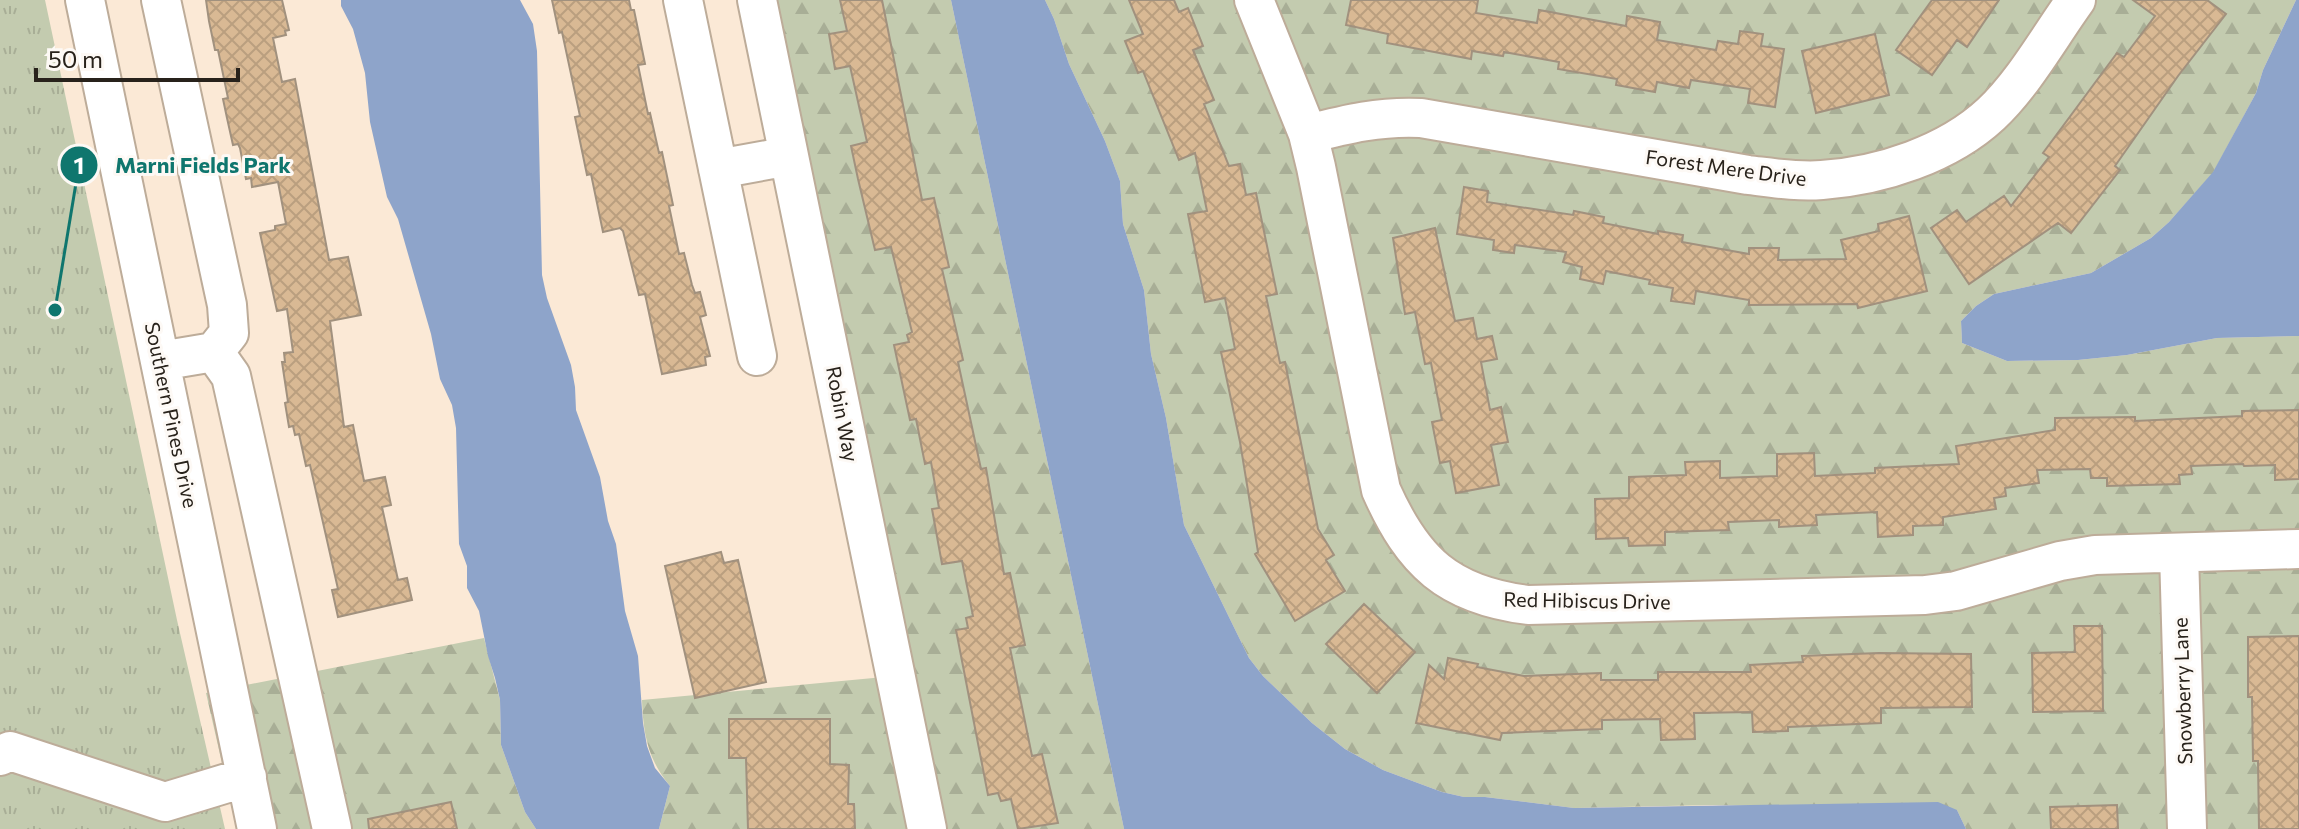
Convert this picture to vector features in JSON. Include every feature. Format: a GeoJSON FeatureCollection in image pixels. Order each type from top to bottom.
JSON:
{"type":"FeatureCollection","features":[{"type":"Feature","properties":{"kind":"street","name":"Southern Pines Drive"},"geometry":{"type":"LineString","coordinates":[[85,0],[257,829]]}},
{"type":"Feature","properties":{"kind":"street"},"geometry":{"type":"LineString","coordinates":[[160,361],[214,352],[229,333],[227,305],[161,0]]}},
{"type":"Feature","properties":{"kind":"street"},"geometry":{"type":"LineString","coordinates":[[683,0],[757,356]]}},
{"type":"Feature","properties":{"kind":"street","name":"Robin Way"},"geometry":{"type":"LineString","coordinates":[[757,0],[927,829]]}},
{"type":"Feature","properties":{"kind":"street","name":"Red Hibiscus Drive"},"geometry":{"type":"LineString","coordinates":[[1254,0],[1308,134],[1381,490],[1394,520],[1411,546],[1436,572],[1466,591],[1495,601],[1528,605],[1892,597],[1956,591],[2083,557],[2299,549]]}},
{"type":"Feature","properties":{"kind":"street","name":"Forest Mere Drive"},"geometry":{"type":"LineString","coordinates":[[1308,134],[1358,120],[1388,116],[1421,118],[1748,175],[1793,180],[1852,176],[1939,150],[1968,134],[1994,112],[2013,89],[2076,0]]}},
{"type":"Feature","properties":{"kind":"street"},"geometry":{"type":"LineString","coordinates":[[718,169],[789,156]]}},
{"type":"Feature","properties":{"kind":"street"},"geometry":{"type":"LineString","coordinates":[[214,352],[231,376],[332,829]]}},
{"type":"Feature","properties":{"kind":"street","name":"Snowberry Lane"},"geometry":{"type":"LineString","coordinates":[[2179,553],[2187,829]]}},
{"type":"Feature","properties":{"kind":"street"},"geometry":{"type":"LineString","coordinates":[[0,756],[10,751],[165,802],[247,777]]}},
{"type":"Feature","properties":{"kind":"green space"},"geometry":{"type":"Polygon","coordinates":[[[0,0],[45,0],[177,620],[225,829],[0,829],[0,0]]]}},
{"type":"Feature","properties":{"kind":"green space"},"geometry":{"type":"Polygon","coordinates":[[[754,0],[951,0],[1124,829],[659,829],[670,786],[656,766],[648,746],[642,700],[884,677],[754,0]]]}},
{"type":"Feature","properties":{"kind":"green space"},"geometry":{"type":"Polygon","coordinates":[[[1045,0],[2296,0],[2263,70],[2256,93],[2213,173],[2169,222],[2151,238],[2091,273],[1994,294],[1961,321],[1962,343],[2007,361],[2078,360],[2127,355],[2217,338],[2299,336],[2299,829],[1966,829],[1957,810],[1713,805],[1574,808],[1442,792],[1383,770],[1345,749],[1312,723],[1263,676],[1249,658],[1184,525],[1166,418],[1151,354],[1144,290],[1123,224],[1120,181],[1045,0]]]}},
{"type":"Feature","properties":{"kind":"green space"},"geometry":{"type":"Polygon","coordinates":[[[484,638],[500,700],[501,745],[525,812],[536,829],[237,829],[206,693],[484,638]]]}},
{"type":"Feature","properties":{"kind":"water"},"geometry":{"type":"Polygon","coordinates":[[[341,0],[520,0],[533,24],[537,51],[542,275],[571,365],[576,410],[600,477],[608,521],[616,544],[625,611],[638,656],[647,746],[655,768],[670,786],[659,829],[536,829],[525,812],[501,745],[500,700],[479,611],[467,588],[467,566],[459,544],[456,428],[452,405],[440,379],[431,334],[398,219],[387,197],[370,122],[365,73],[341,0]]]}},
{"type":"Feature","properties":{"kind":"water"},"geometry":{"type":"Polygon","coordinates":[[[951,0],[1045,0],[1120,181],[1123,224],[1144,290],[1151,354],[1166,418],[1184,525],[1249,658],[1263,676],[1312,723],[1345,749],[1383,770],[1464,797],[1574,808],[1938,802],[1957,810],[1966,829],[1124,829],[951,0]]]}},
{"type":"Feature","properties":{"kind":"water"},"geometry":{"type":"Polygon","coordinates":[[[2296,0],[2299,0],[2299,336],[2217,338],[2127,355],[2078,360],[2007,361],[1962,343],[1961,321],[1994,294],[2091,273],[2151,238],[2169,222],[2213,172],[2256,93],[2263,70],[2296,0]]]}},
{"type":"Feature","properties":{"kind":"building"},"geometry":{"type":"Polygon","coordinates":[[[206,0],[282,0],[289,30],[285,31],[286,35],[273,38],[282,82],[295,79],[329,260],[348,257],[361,315],[330,321],[344,427],[353,425],[364,481],[385,477],[391,505],[382,507],[398,580],[407,578],[412,600],[338,617],[332,590],[338,589],[310,465],[306,466],[299,434],[295,435],[293,426],[289,427],[285,403],[288,402],[282,362],[285,362],[284,353],[293,352],[287,309],[277,311],[260,233],[286,224],[278,182],[252,187],[251,178],[246,179],[240,148],[238,144],[233,145],[223,99],[228,98],[206,0]]]}},
{"type":"Feature","properties":{"kind":"building"},"geometry":{"type":"Polygon","coordinates":[[[552,0],[629,0],[631,10],[634,10],[645,64],[638,65],[648,114],[659,153],[662,152],[679,254],[684,253],[692,285],[695,293],[700,292],[706,315],[700,317],[710,356],[705,357],[706,365],[662,374],[645,294],[639,295],[623,231],[620,228],[603,232],[591,174],[587,175],[575,117],[580,116],[552,0]]]}},
{"type":"Feature","properties":{"kind":"building"},"geometry":{"type":"Polygon","coordinates":[[[840,0],[882,0],[922,200],[934,198],[949,267],[942,269],[963,360],[958,362],[981,469],[986,468],[1004,574],[1010,573],[1025,645],[1010,648],[1032,756],[1042,754],[1058,823],[1018,829],[1011,799],[1001,801],[998,793],[988,795],[956,630],[968,628],[966,618],[973,616],[962,561],[942,564],[932,509],[939,508],[931,462],[925,464],[916,419],[910,420],[894,345],[909,342],[907,335],[912,332],[891,247],[875,250],[851,146],[867,142],[850,66],[835,69],[829,34],[847,31],[840,0]]]}},
{"type":"Feature","properties":{"kind":"building"},"geometry":{"type":"Polygon","coordinates":[[[1129,0],[1174,0],[1179,12],[1188,8],[1203,46],[1193,50],[1214,100],[1204,104],[1229,166],[1240,164],[1246,195],[1256,193],[1277,294],[1266,296],[1280,363],[1285,362],[1318,529],[1334,555],[1326,560],[1345,591],[1295,621],[1255,554],[1258,552],[1240,442],[1221,352],[1235,349],[1225,298],[1205,302],[1188,214],[1207,211],[1195,153],[1179,160],[1143,71],[1138,73],[1125,41],[1143,34],[1129,0]]]}},
{"type":"Feature","properties":{"kind":"building"},"geometry":{"type":"Polygon","coordinates":[[[1351,0],[1478,0],[1476,13],[1537,23],[1539,10],[1626,26],[1627,16],[1660,22],[1657,40],[1716,50],[1718,41],[1738,44],[1740,31],[1763,34],[1761,46],[1784,49],[1775,107],[1748,103],[1750,89],[1691,80],[1689,88],[1657,82],[1655,92],[1616,85],[1617,79],[1558,69],[1559,62],[1504,52],[1503,56],[1472,51],[1471,59],[1387,43],[1388,34],[1346,25],[1351,0]]]}},
{"type":"Feature","properties":{"kind":"building"},"geometry":{"type":"Polygon","coordinates":[[[1932,0],[1999,0],[1967,47],[1957,40],[1932,75],[1896,50],[1932,0]]]}},
{"type":"Feature","properties":{"kind":"building"},"geometry":{"type":"Polygon","coordinates":[[[2133,0],[2207,0],[2226,14],[2115,166],[2120,170],[2071,233],[2058,223],[1969,284],[1931,228],[1957,210],[1966,222],[2004,196],[2011,206],[2049,157],[2043,153],[2117,53],[2124,57],[2155,16],[2133,0]]]}},
{"type":"Feature","properties":{"kind":"building"},"geometry":{"type":"Polygon","coordinates":[[[1875,34],[1889,95],[1816,113],[1802,51],[1875,34]]]}},
{"type":"Feature","properties":{"kind":"building"},"geometry":{"type":"Polygon","coordinates":[[[1464,187],[1488,191],[1487,202],[1604,217],[1603,223],[1658,234],[1658,231],[1683,235],[1682,242],[1749,254],[1749,248],[1779,248],[1778,260],[1846,259],[1841,240],[1879,231],[1878,224],[1909,216],[1927,291],[1858,308],[1857,304],[1749,305],[1749,300],[1696,291],[1694,304],[1671,301],[1673,288],[1649,284],[1650,280],[1606,271],[1603,284],[1580,279],[1582,267],[1563,262],[1566,252],[1515,245],[1514,253],[1493,250],[1494,240],[1457,234],[1464,187]]]}},
{"type":"Feature","properties":{"kind":"building"},"geometry":{"type":"Polygon","coordinates":[[[1435,228],[1455,321],[1473,318],[1477,339],[1492,336],[1497,359],[1481,362],[1490,410],[1501,407],[1508,442],[1491,445],[1499,485],[1456,493],[1450,461],[1440,463],[1432,422],[1442,420],[1431,363],[1425,364],[1415,312],[1405,314],[1393,238],[1435,228]]]}},
{"type":"Feature","properties":{"kind":"building"},"geometry":{"type":"Polygon","coordinates":[[[2299,410],[2299,479],[2275,480],[2275,465],[2243,464],[2191,466],[2192,474],[2179,475],[2180,484],[2107,486],[2107,478],[2091,478],[2090,469],[2037,470],[2039,483],[2005,488],[2006,496],[1994,498],[1996,509],[1943,517],[1943,525],[1913,526],[1913,535],[1878,537],[1877,512],[1816,515],[1817,525],[1779,527],[1779,520],[1728,522],[1729,530],[1665,532],[1665,545],[1629,546],[1628,538],[1596,539],[1595,499],[1629,498],[1629,477],[1686,475],[1685,462],[1720,461],[1720,478],[1777,476],[1777,454],[1814,453],[1815,476],[1875,473],[1875,468],[1959,464],[1956,446],[2055,430],[2055,418],[2135,417],[2135,421],[2242,416],[2242,411],[2299,410]]]}},
{"type":"Feature","properties":{"kind":"building"},"geometry":{"type":"Polygon","coordinates":[[[721,552],[724,563],[738,560],[766,682],[695,698],[665,566],[721,552]]]}},
{"type":"Feature","properties":{"kind":"building"},"geometry":{"type":"Polygon","coordinates":[[[1364,604],[1415,652],[1377,693],[1326,644],[1364,604]]]}},
{"type":"Feature","properties":{"kind":"building"},"geometry":{"type":"Polygon","coordinates":[[[2074,626],[2102,626],[2103,711],[2033,712],[2032,653],[2075,652],[2074,626]]]}},
{"type":"Feature","properties":{"kind":"building"},"geometry":{"type":"Polygon","coordinates":[[[2299,636],[2299,829],[2259,829],[2258,761],[2253,761],[2252,697],[2248,697],[2248,637],[2299,636]]]}},
{"type":"Feature","properties":{"kind":"building"},"geometry":{"type":"Polygon","coordinates":[[[1971,654],[1972,707],[1881,708],[1881,723],[1788,727],[1788,731],[1753,732],[1752,712],[1694,713],[1695,739],[1661,740],[1660,719],[1602,720],[1602,729],[1502,733],[1500,740],[1416,723],[1429,665],[1444,679],[1448,658],[1524,676],[1601,673],[1601,680],[1658,680],[1658,672],[1751,672],[1750,665],[1803,662],[1802,656],[1971,654]]]}},
{"type":"Feature","properties":{"kind":"building"},"geometry":{"type":"Polygon","coordinates":[[[729,719],[830,719],[830,764],[849,765],[848,804],[854,804],[855,829],[748,829],[746,758],[729,758],[729,719]]]}},
{"type":"Feature","properties":{"kind":"building"},"geometry":{"type":"Polygon","coordinates":[[[451,802],[457,829],[369,829],[368,819],[451,802]]]}},
{"type":"Feature","properties":{"kind":"building"},"geometry":{"type":"Polygon","coordinates":[[[2117,805],[2118,829],[2051,829],[2050,807],[2117,805]]]}},
{"type":"Feature","properties":{"kind":"place","name":"Marni Fields Park"},"geometry":{"type":"Point","coordinates":[55,310]}}]}
